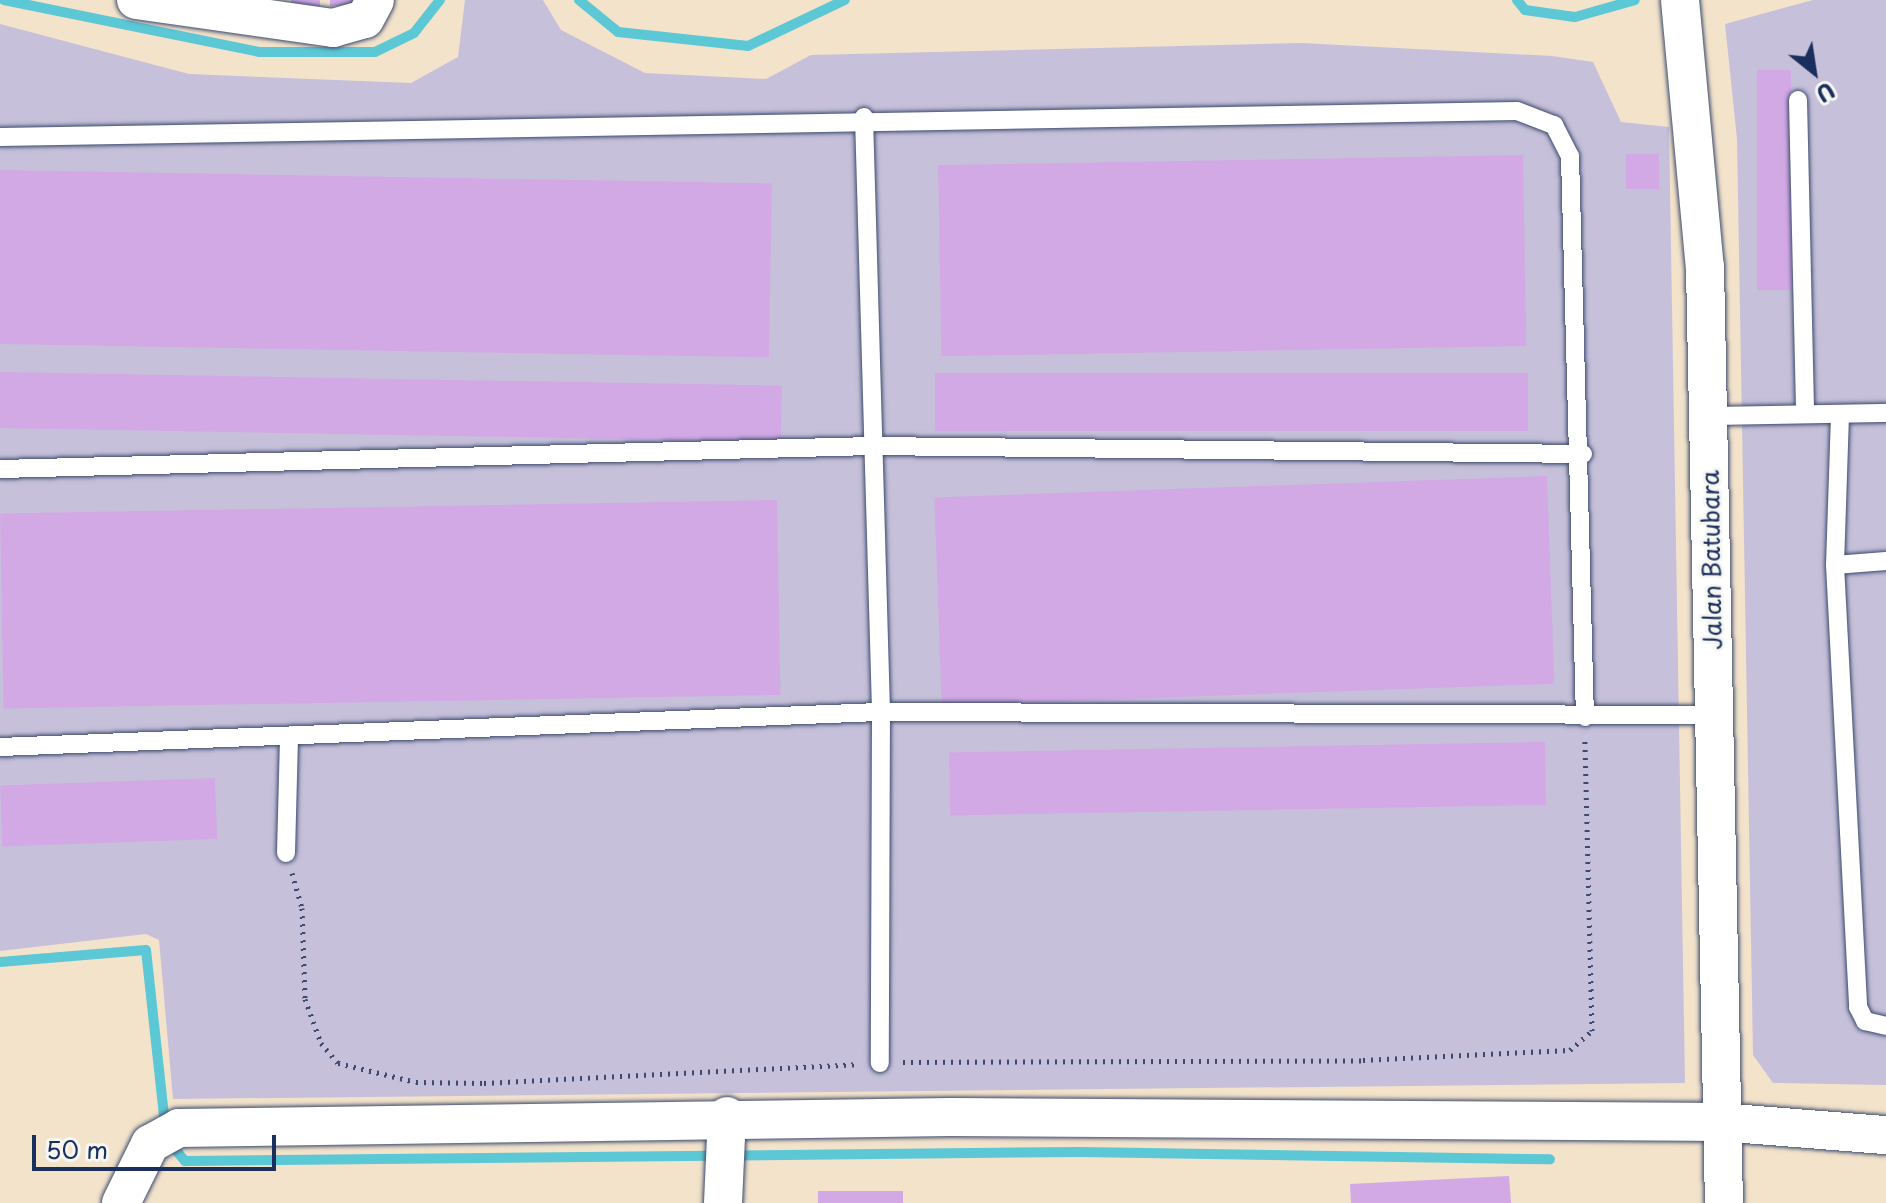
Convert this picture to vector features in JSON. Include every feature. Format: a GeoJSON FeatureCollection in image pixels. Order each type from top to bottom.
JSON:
{"type":"FeatureCollection","features":[{"type":"Feature","properties":{"kind":"street"},"geometry":{"type":"LineString","coordinates":[[136,0],[226,9],[333,28],[365,19],[375,0]]}},
{"type":"Feature","properties":{"kind":"street","name":"Jalan Batubara"},"geometry":{"type":"LineString","coordinates":[[1681,5],[1700,157],[1709,416],[1719,1122],[1724,1203]]}},
{"type":"Feature","properties":{"kind":"street"},"geometry":{"type":"LineString","coordinates":[[121,1203],[164,1136],[726,1142],[1719,1122],[1886,1135]]}},
{"type":"Feature","properties":{"kind":"street"},"geometry":{"type":"LineString","coordinates":[[723,1203],[726,1142]]}},
{"type":"Feature","properties":{"kind":"lane"},"geometry":{"type":"LineString","coordinates":[[1798,100],[1805,413]]}},
{"type":"Feature","properties":{"kind":"lane"},"geometry":{"type":"LineString","coordinates":[[0,137],[864,117],[1517,111],[1554,125],[1570,156],[1583,454],[1585,717]]}},
{"type":"Feature","properties":{"kind":"lane"},"geometry":{"type":"LineString","coordinates":[[864,117],[870,446],[881,712],[880,1063]]}},
{"type":"Feature","properties":{"kind":"lane"},"geometry":{"type":"LineString","coordinates":[[1709,416],[1886,413]]}},
{"type":"Feature","properties":{"kind":"lane"},"geometry":{"type":"LineString","coordinates":[[1840,415],[1835,565],[1858,1007],[1865,1021],[1886,1026]]}},
{"type":"Feature","properties":{"kind":"lane"},"geometry":{"type":"LineString","coordinates":[[0,469],[870,446],[1583,454]]}},
{"type":"Feature","properties":{"kind":"lane"},"geometry":{"type":"LineString","coordinates":[[1835,565],[1886,561]]}},
{"type":"Feature","properties":{"kind":"lane"},"geometry":{"type":"LineString","coordinates":[[0,747],[289,741],[881,712],[1585,717],[1713,715]]}},
{"type":"Feature","properties":{"kind":"lane"},"geometry":{"type":"LineString","coordinates":[[286,853],[289,741]]}},
{"type":"Feature","properties":{"kind":"path"},"geometry":{"type":"LineString","coordinates":[[286,853],[302,908],[305,999],[321,1043],[338,1063],[416,1082],[470,1083],[880,1063],[1363,1060],[1570,1050],[1592,1031],[1585,717]]}},
{"type":"Feature","properties":{"kind":"shaded area"},"geometry":{"type":"Polygon","coordinates":[[[465,0],[543,0],[561,30],[645,73],[766,79],[811,55],[1301,43],[1552,56],[1593,62],[1621,122],[1669,127],[1685,1083],[173,1099],[159,940],[146,934],[0,951],[0,24],[189,74],[411,83],[458,57],[465,0]]]}},
{"type":"Feature","properties":{"kind":"shaded area"},"geometry":{"type":"Polygon","coordinates":[[[1813,0],[1886,0],[1886,1085],[1773,1083],[1753,1055],[1737,139],[1725,24],[1813,0]]]}},
{"type":"Feature","properties":{"kind":"building"},"geometry":{"type":"Polygon","coordinates":[[[291,0],[320,0],[320,8],[292,10],[291,0]]]}},
{"type":"Feature","properties":{"kind":"building"},"geometry":{"type":"Polygon","coordinates":[[[330,0],[363,0],[363,5],[330,6],[330,0]]]}},
{"type":"Feature","properties":{"kind":"building"},"geometry":{"type":"Polygon","coordinates":[[[1757,70],[1791,70],[1791,290],[1757,290],[1757,70]]]}},
{"type":"Feature","properties":{"kind":"building"},"geometry":{"type":"Polygon","coordinates":[[[1626,154],[1659,154],[1659,189],[1626,189],[1626,154]]]}},
{"type":"Feature","properties":{"kind":"building"},"geometry":{"type":"Polygon","coordinates":[[[1523,155],[1526,346],[941,356],[938,165],[1523,155]]]}},
{"type":"Feature","properties":{"kind":"building"},"geometry":{"type":"Polygon","coordinates":[[[0,170],[772,183],[769,357],[0,344],[0,170]]]}},
{"type":"Feature","properties":{"kind":"building"},"geometry":{"type":"Polygon","coordinates":[[[0,372],[782,386],[781,442],[0,428],[0,372]]]}},
{"type":"Feature","properties":{"kind":"building"},"geometry":{"type":"Polygon","coordinates":[[[935,373],[1528,373],[1528,431],[935,431],[935,373]]]}},
{"type":"Feature","properties":{"kind":"building"},"geometry":{"type":"Polygon","coordinates":[[[1547,476],[1554,684],[942,705],[934,497],[1547,476]]]}},
{"type":"Feature","properties":{"kind":"building"},"geometry":{"type":"Polygon","coordinates":[[[777,500],[780,695],[4,709],[0,514],[777,500]]]}},
{"type":"Feature","properties":{"kind":"building"},"geometry":{"type":"Polygon","coordinates":[[[1545,742],[1546,805],[950,815],[949,752],[1545,742]]]}},
{"type":"Feature","properties":{"kind":"building"},"geometry":{"type":"Polygon","coordinates":[[[215,778],[217,839],[2,846],[0,786],[215,778]]]}},
{"type":"Feature","properties":{"kind":"building"},"geometry":{"type":"Polygon","coordinates":[[[1509,1176],[1511,1203],[1351,1203],[1350,1184],[1509,1176]]]}},
{"type":"Feature","properties":{"kind":"building"},"geometry":{"type":"Polygon","coordinates":[[[818,1191],[903,1191],[903,1203],[818,1203],[818,1191]]]}},
{"type":"Feature","properties":{"kind":"waterway"},"geometry":{"type":"LineString","coordinates":[[4,0],[260,52],[375,52],[414,33],[440,0]]}},
{"type":"Feature","properties":{"kind":"waterway"},"geometry":{"type":"LineString","coordinates":[[579,0],[618,32],[748,46],[845,0]]}},
{"type":"Feature","properties":{"kind":"waterway"},"geometry":{"type":"LineString","coordinates":[[1517,0],[1525,10],[1575,17],[1635,0]]}},
{"type":"Feature","properties":{"kind":"waterway"},"geometry":{"type":"LineString","coordinates":[[0,962],[146,950],[165,1126]]}},
{"type":"Feature","properties":{"kind":"waterway"},"geometry":{"type":"LineString","coordinates":[[169,1142],[185,1161],[1081,1152],[1550,1159]]}}]}
